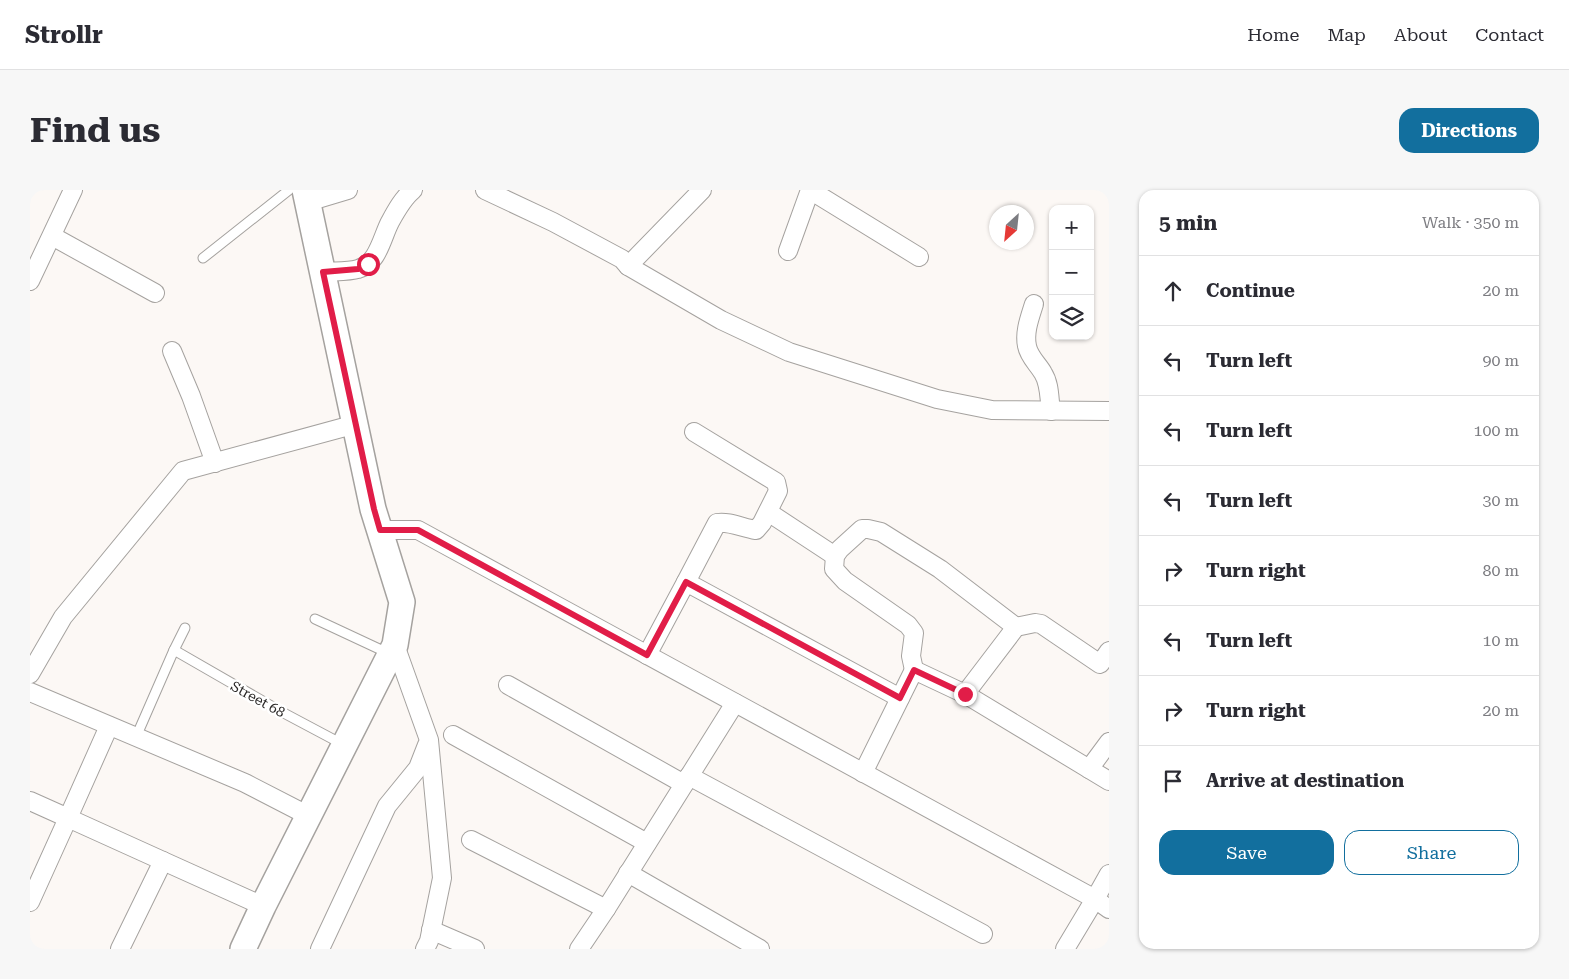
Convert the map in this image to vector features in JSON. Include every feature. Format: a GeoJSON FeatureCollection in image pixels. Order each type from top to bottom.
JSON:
{"type":"FeatureCollection","features":[{"type":"Feature","properties":{"kind":"street"},"geometry":{"type":"LineString","coordinates":[[30,281],[34,261],[52,236],[73,190]]}},
{"type":"Feature","properties":{"kind":"street"},"geometry":{"type":"LineString","coordinates":[[243,949],[392,649],[402,602],[374,509],[323,272],[301,194],[348,190]]}},
{"type":"Feature","properties":{"kind":"street"},"geometry":{"type":"LineString","coordinates":[[323,272],[358,269],[368,264],[376,253],[390,221],[407,195],[413,190]]}},
{"type":"Feature","properties":{"kind":"street"},"geometry":{"type":"LineString","coordinates":[[485,190],[553,222],[622,259],[628,266],[721,320],[788,352],[936,399],[992,410],[1109,411]]}},
{"type":"Feature","properties":{"kind":"street"},"geometry":{"type":"LineString","coordinates":[[628,266],[702,190]]}},
{"type":"Feature","properties":{"kind":"street"},"geometry":{"type":"LineString","coordinates":[[788,251],[810,190],[919,256]]}},
{"type":"Feature","properties":{"kind":"street"},"geometry":{"type":"LineString","coordinates":[[52,236],[155,293]]}},
{"type":"Feature","properties":{"kind":"street"},"geometry":{"type":"LineString","coordinates":[[1034,304],[1026,333],[1027,348],[1048,382],[1051,411]]}},
{"type":"Feature","properties":{"kind":"street"},"geometry":{"type":"LineString","coordinates":[[172,351],[191,396],[215,463]]}},
{"type":"Feature","properties":{"kind":"street"},"geometry":{"type":"LineString","coordinates":[[30,674],[63,617],[183,471],[356,424]]}},
{"type":"Feature","properties":{"kind":"street"},"geometry":{"type":"LineString","coordinates":[[647,655],[718,523],[725,522],[742,528],[756,530],[762,523],[778,491],[776,482],[694,432]]}},
{"type":"Feature","properties":{"kind":"street"},"geometry":{"type":"LineString","coordinates":[[768,512],[835,556]]}},
{"type":"Feature","properties":{"kind":"street"},"geometry":{"type":"LineString","coordinates":[[863,773],[914,670],[911,656],[914,633],[908,626],[845,581],[834,568],[835,556],[840,549],[862,529],[881,532],[940,569],[1016,627]]}},
{"type":"Feature","properties":{"kind":"street"},"geometry":{"type":"LineString","coordinates":[[380,530],[418,530],[1102,904]]}},
{"type":"Feature","properties":{"kind":"street"},"geometry":{"type":"LineString","coordinates":[[686,582],[900,698]]}},
{"type":"Feature","properties":{"kind":"street"},"geometry":{"type":"LineString","coordinates":[[965,694],[1016,627],[1035,623],[1041,624],[1106,662]]}},
{"type":"Feature","properties":{"kind":"street"},"geometry":{"type":"LineString","coordinates":[[392,649],[429,740],[442,878],[429,941],[425,949]]}},
{"type":"Feature","properties":{"kind":"street"},"geometry":{"type":"LineString","coordinates":[[914,670],[965,694],[1109,781]]}},
{"type":"Feature","properties":{"kind":"street"},"geometry":{"type":"LineString","coordinates":[[508,685],[983,934]]}},
{"type":"Feature","properties":{"kind":"street"},"geometry":{"type":"LineString","coordinates":[[30,692],[245,784],[309,816]]}},
{"type":"Feature","properties":{"kind":"street"},"geometry":{"type":"LineString","coordinates":[[579,949],[735,703]]}},
{"type":"Feature","properties":{"kind":"street"},"geometry":{"type":"LineString","coordinates":[[30,902],[109,726]]}},
{"type":"Feature","properties":{"kind":"street"},"geometry":{"type":"LineString","coordinates":[[453,735],[647,843]]}},
{"type":"Feature","properties":{"kind":"street"},"geometry":{"type":"LineString","coordinates":[[320,949],[387,806],[418,768],[429,740]]}},
{"type":"Feature","properties":{"kind":"street"},"geometry":{"type":"LineString","coordinates":[[1089,769],[1109,742]]}},
{"type":"Feature","properties":{"kind":"street"},"geometry":{"type":"LineString","coordinates":[[30,801],[263,906]]}},
{"type":"Feature","properties":{"kind":"street"},"geometry":{"type":"LineString","coordinates":[[471,840],[606,909]]}},
{"type":"Feature","properties":{"kind":"street"},"geometry":{"type":"LineString","coordinates":[[120,949],[163,861]]}},
{"type":"Feature","properties":{"kind":"street"},"geometry":{"type":"LineString","coordinates":[[628,873],[760,949]]}},
{"type":"Feature","properties":{"kind":"street"},"geometry":{"type":"LineString","coordinates":[[1065,949],[1102,904],[1109,874]]}},
{"type":"Feature","properties":{"kind":"street"},"geometry":{"type":"LineString","coordinates":[[431,930],[475,949]]}},
{"type":"Feature","properties":{"kind":"lane"},"geometry":{"type":"LineString","coordinates":[[203,258],[301,194]]}},
{"type":"Feature","properties":{"kind":"lane"},"geometry":{"type":"LineString","coordinates":[[315,619],[392,649]]}},
{"type":"Feature","properties":{"kind":"lane"},"geometry":{"type":"LineString","coordinates":[[136,737],[174,650],[186,628]]}},
{"type":"Feature","properties":{"kind":"lane","name":"Street 68"},"geometry":{"type":"LineString","coordinates":[[174,650],[280,711],[344,745]]}},
{"type":"Feature","properties":{"kind":"route"},"geometry":{"type":"LineString","coordinates":[[368,264],[358,269],[323,272],[380,530],[418,530],[647,655],[686,582],[900,698],[914,670],[965,694]]}}]}
